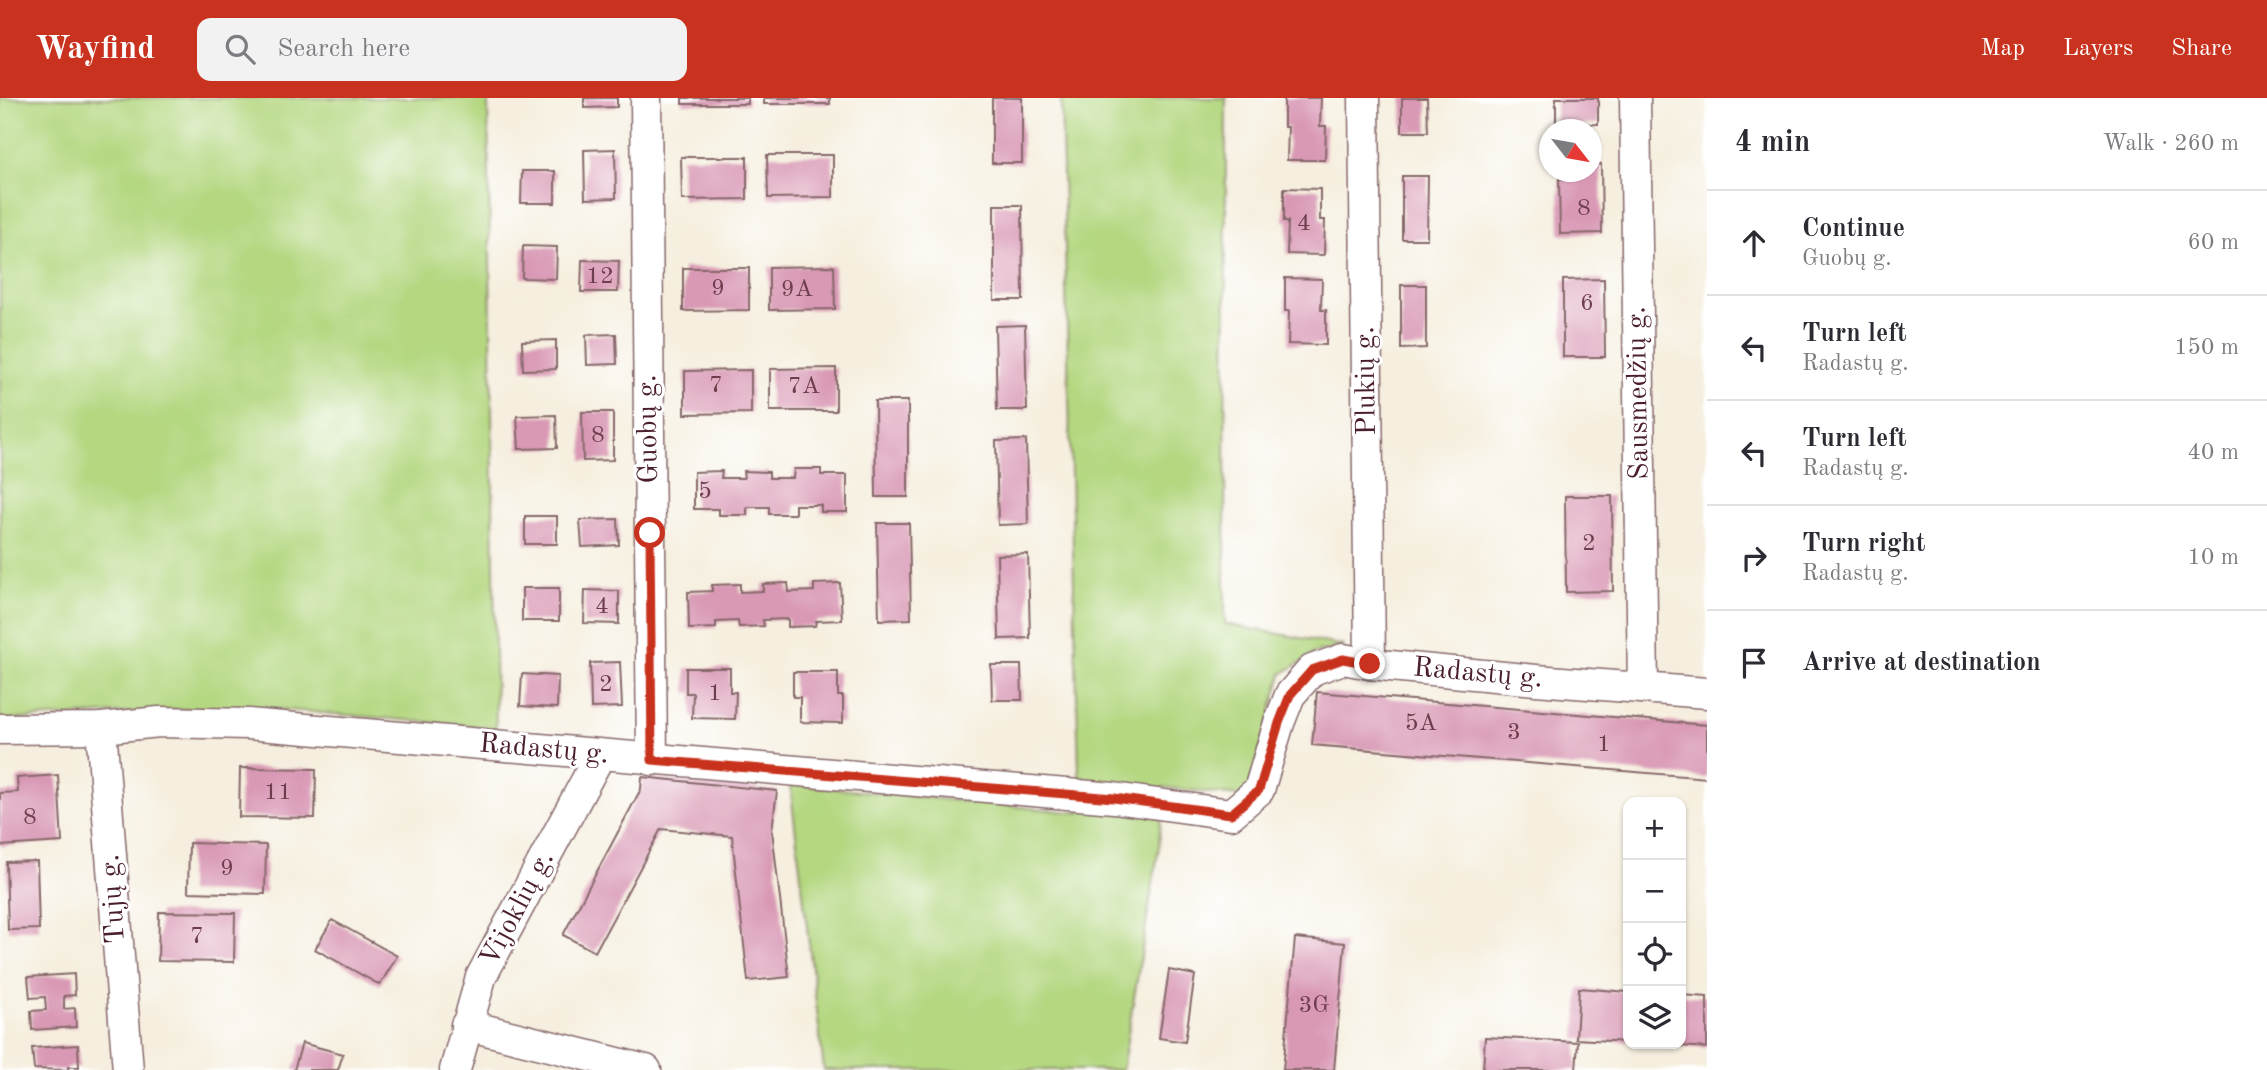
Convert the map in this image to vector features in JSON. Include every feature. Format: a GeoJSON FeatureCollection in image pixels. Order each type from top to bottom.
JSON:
{"type":"FeatureCollection","features":[{"type":"Feature","properties":{"kind":"street","name":"Guobų g."},"geometry":{"type":"LineString","coordinates":[[646,98],[652,760]]}},
{"type":"Feature","properties":{"kind":"street","name":"Plukių g."},"geometry":{"type":"LineString","coordinates":[[1364,98],[1370,664]]}},
{"type":"Feature","properties":{"kind":"street","name":"Sausmedžių g."},"geometry":{"type":"LineString","coordinates":[[1635,98],[1643,688]]}},
{"type":"Feature","properties":{"kind":"street","name":"Radastų g."},"geometry":{"type":"LineString","coordinates":[[0,729],[101,728],[159,722],[248,724],[1114,798],[1231,814],[1259,790],[1290,695],[1312,670],[1343,659],[1370,664],[1707,693]]}},
{"type":"Feature","properties":{"kind":"street","name":"Tujų g."},"geometry":{"type":"LineString","coordinates":[[101,728],[128,1070]]}},
{"type":"Feature","properties":{"kind":"street","name":"Vijoklių g."},"geometry":{"type":"LineString","coordinates":[[455,1070],[481,977],[600,755]]}},
{"type":"Feature","properties":{"kind":"street"},"geometry":{"type":"LineString","coordinates":[[466,1025],[646,1070]]}},
{"type":"Feature","properties":{"kind":"green space"},"geometry":{"type":"Polygon","coordinates":[[[0,98],[488,98],[496,728],[242,706],[0,720],[0,98]]]}},
{"type":"Feature","properties":{"kind":"green space"},"geometry":{"type":"Polygon","coordinates":[[[1061,98],[1226,98],[1225,624],[1344,646],[1315,653],[1282,674],[1246,797],[1163,787],[1159,847],[1122,1070],[824,1070],[790,784],[1080,813],[1061,98]]]}},
{"type":"Feature","properties":{"kind":"building"},"geometry":{"type":"Polygon","coordinates":[[[584,98],[617,98],[617,107],[584,108],[584,98]]]}},
{"type":"Feature","properties":{"kind":"building"},"geometry":{"type":"Polygon","coordinates":[[[682,98],[748,98],[748,104],[682,104],[682,98]]]}},
{"type":"Feature","properties":{"kind":"building"},"geometry":{"type":"Polygon","coordinates":[[[764,98],[830,98],[830,104],[764,104],[764,98]]]}},
{"type":"Feature","properties":{"kind":"building"},"geometry":{"type":"Polygon","coordinates":[[[992,98],[1022,98],[1022,163],[992,163],[992,98]]]}},
{"type":"Feature","properties":{"kind":"building"},"geometry":{"type":"Polygon","coordinates":[[[1284,98],[1321,98],[1320,126],[1326,126],[1325,160],[1287,160],[1288,127],[1284,127],[1284,98]]]}},
{"type":"Feature","properties":{"kind":"building"},"geometry":{"type":"Polygon","coordinates":[[[1402,98],[1427,98],[1428,132],[1402,132],[1402,98]]]}},
{"type":"Feature","properties":{"kind":"building"},"geometry":{"type":"Polygon","coordinates":[[[1556,98],[1598,98],[1598,119],[1556,119],[1556,98]]]}},
{"type":"Feature","properties":{"kind":"building"},"geometry":{"type":"Polygon","coordinates":[[[615,149],[616,198],[585,199],[584,150],[615,149]]]}},
{"type":"Feature","properties":{"kind":"building"},"geometry":{"type":"Polygon","coordinates":[[[767,155],[833,155],[833,197],[768,198],[767,155]]]}},
{"type":"Feature","properties":{"kind":"building"},"geometry":{"type":"Polygon","coordinates":[[[681,157],[747,157],[747,199],[682,200],[681,157]]]}},
{"type":"Feature","properties":{"kind":"building"},"geometry":{"type":"Polygon","coordinates":[[[522,171],[555,171],[555,203],[521,203],[522,171]]]}},
{"type":"Feature","properties":{"kind":"building"},"geometry":{"type":"Polygon","coordinates":[[[1402,176],[1428,176],[1427,239],[1402,239],[1402,176]]]}},
{"type":"Feature","properties":{"kind":"building"},"geometry":{"type":"Polygon","coordinates":[[[1559,182],[1601,182],[1602,233],[1560,234],[1559,182]]]}},
{"type":"Feature","properties":{"kind":"building"},"geometry":{"type":"Polygon","coordinates":[[[1284,188],[1320,189],[1320,220],[1325,220],[1324,255],[1287,254],[1288,221],[1284,221],[1284,188]]]}},
{"type":"Feature","properties":{"kind":"building"},"geometry":{"type":"Polygon","coordinates":[[[994,205],[1022,205],[1023,300],[994,300],[994,205]]]}},
{"type":"Feature","properties":{"kind":"building"},"geometry":{"type":"Polygon","coordinates":[[[523,246],[557,247],[556,279],[522,278],[523,246]]]}},
{"type":"Feature","properties":{"kind":"building"},"geometry":{"type":"Polygon","coordinates":[[[582,260],[619,261],[618,292],[581,292],[582,260]]]}},
{"type":"Feature","properties":{"kind":"building"},"geometry":{"type":"Polygon","coordinates":[[[834,266],[835,309],[769,310],[769,267],[834,266]]]}},
{"type":"Feature","properties":{"kind":"building"},"geometry":{"type":"Polygon","coordinates":[[[683,268],[749,268],[749,310],[683,311],[683,268]]]}},
{"type":"Feature","properties":{"kind":"building"},"geometry":{"type":"Polygon","coordinates":[[[1285,278],[1322,279],[1321,310],[1326,310],[1326,345],[1288,344],[1289,311],[1285,311],[1285,278]]]}},
{"type":"Feature","properties":{"kind":"building"},"geometry":{"type":"Polygon","coordinates":[[[1604,279],[1605,357],[1563,357],[1563,280],[1604,279]]]}},
{"type":"Feature","properties":{"kind":"building"},"geometry":{"type":"Polygon","coordinates":[[[1401,285],[1426,285],[1426,348],[1401,349],[1401,285]]]}},
{"type":"Feature","properties":{"kind":"building"},"geometry":{"type":"Polygon","coordinates":[[[1025,325],[1027,410],[997,410],[995,326],[1025,325]]]}},
{"type":"Feature","properties":{"kind":"building"},"geometry":{"type":"Polygon","coordinates":[[[616,334],[617,364],[587,365],[586,335],[616,334]]]}},
{"type":"Feature","properties":{"kind":"building"},"geometry":{"type":"Polygon","coordinates":[[[556,340],[556,369],[523,370],[522,341],[556,340]]]}},
{"type":"Feature","properties":{"kind":"building"},"geometry":{"type":"Polygon","coordinates":[[[836,368],[836,411],[770,411],[770,369],[836,368]]]}},
{"type":"Feature","properties":{"kind":"building"},"geometry":{"type":"Polygon","coordinates":[[[751,370],[751,413],[685,414],[685,371],[751,370]]]}},
{"type":"Feature","properties":{"kind":"building"},"geometry":{"type":"Polygon","coordinates":[[[875,401],[908,401],[908,497],[876,497],[875,401]]]}},
{"type":"Feature","properties":{"kind":"building"},"geometry":{"type":"Polygon","coordinates":[[[582,412],[613,412],[613,460],[583,461],[582,412]]]}},
{"type":"Feature","properties":{"kind":"building"},"geometry":{"type":"Polygon","coordinates":[[[556,415],[557,448],[519,449],[517,416],[556,415]]]}},
{"type":"Feature","properties":{"kind":"building"},"geometry":{"type":"Polygon","coordinates":[[[1026,440],[1028,524],[998,525],[996,441],[1026,440]]]}},
{"type":"Feature","properties":{"kind":"building"},"geometry":{"type":"Polygon","coordinates":[[[794,469],[821,469],[821,475],[847,475],[847,512],[821,512],[821,505],[795,505],[795,514],[769,514],[769,507],[747,507],[747,515],[719,515],[719,509],[694,509],[694,472],[722,471],[721,478],[744,478],[743,471],[769,472],[769,478],[793,478],[794,469]]]}},
{"type":"Feature","properties":{"kind":"building"},"geometry":{"type":"Polygon","coordinates":[[[1565,496],[1612,496],[1613,591],[1566,592],[1565,496]]]}},
{"type":"Feature","properties":{"kind":"building"},"geometry":{"type":"Polygon","coordinates":[[[525,516],[557,516],[557,544],[525,544],[525,516]]]}},
{"type":"Feature","properties":{"kind":"building"},"geometry":{"type":"Polygon","coordinates":[[[618,519],[619,545],[582,547],[580,520],[618,519]]]}},
{"type":"Feature","properties":{"kind":"building"},"geometry":{"type":"Polygon","coordinates":[[[877,523],[909,523],[911,619],[879,620],[877,523]]]}},
{"type":"Feature","properties":{"kind":"building"},"geometry":{"type":"Polygon","coordinates":[[[1028,554],[1030,638],[999,639],[997,555],[1028,554]]]}},
{"type":"Feature","properties":{"kind":"building"},"geometry":{"type":"Polygon","coordinates":[[[788,583],[789,592],[814,591],[814,584],[840,583],[842,620],[816,621],[815,626],[788,627],[788,619],[763,620],[764,626],[739,627],[738,621],[716,622],[716,628],[689,629],[688,592],[712,591],[712,585],[740,584],[740,592],[763,591],[763,584],[788,583]]]}},
{"type":"Feature","properties":{"kind":"building"},"geometry":{"type":"Polygon","coordinates":[[[522,588],[559,588],[559,621],[522,621],[522,588]]]}},
{"type":"Feature","properties":{"kind":"building"},"geometry":{"type":"Polygon","coordinates":[[[585,590],[619,591],[619,624],[584,623],[585,590]]]}},
{"type":"Feature","properties":{"kind":"building"},"geometry":{"type":"Polygon","coordinates":[[[620,662],[622,707],[591,708],[590,663],[620,662]]]}},
{"type":"Feature","properties":{"kind":"building"},"geometry":{"type":"Polygon","coordinates":[[[991,665],[1021,665],[1022,700],[992,700],[991,665]]]}},
{"type":"Feature","properties":{"kind":"building"},"geometry":{"type":"Polygon","coordinates":[[[686,668],[730,668],[730,692],[736,692],[735,719],[692,718],[693,693],[686,693],[686,668]]]}},
{"type":"Feature","properties":{"kind":"building"},"geometry":{"type":"Polygon","coordinates":[[[793,672],[838,672],[838,696],[843,696],[843,723],[800,722],[800,697],[793,697],[793,672]]]}},
{"type":"Feature","properties":{"kind":"building"},"geometry":{"type":"Polygon","coordinates":[[[522,674],[558,676],[557,708],[520,706],[522,674]]]}},
{"type":"Feature","properties":{"kind":"building"},"geometry":{"type":"Polygon","coordinates":[[[1317,692],[1707,725],[1707,778],[1312,745],[1317,692]]]}},
{"type":"Feature","properties":{"kind":"building"},"geometry":{"type":"Polygon","coordinates":[[[240,768],[316,769],[315,818],[239,817],[240,768]]]}},
{"type":"Feature","properties":{"kind":"building"},"geometry":{"type":"Polygon","coordinates":[[[58,775],[62,842],[0,846],[0,793],[18,792],[17,778],[58,775]]]}},
{"type":"Feature","properties":{"kind":"building"},"geometry":{"type":"Polygon","coordinates":[[[642,777],[777,791],[772,830],[789,977],[748,981],[732,836],[661,829],[595,952],[563,935],[641,789],[642,777]]]}},
{"type":"Feature","properties":{"kind":"building"},"geometry":{"type":"Polygon","coordinates":[[[189,843],[266,845],[265,894],[188,892],[189,843]]]}},
{"type":"Feature","properties":{"kind":"building"},"geometry":{"type":"Polygon","coordinates":[[[37,861],[39,929],[8,930],[6,862],[37,861]]]}},
{"type":"Feature","properties":{"kind":"building"},"geometry":{"type":"Polygon","coordinates":[[[159,912],[235,913],[234,962],[158,961],[159,912]]]}},
{"type":"Feature","properties":{"kind":"building"},"geometry":{"type":"Polygon","coordinates":[[[332,920],[397,956],[380,985],[315,949],[332,920]]]}},
{"type":"Feature","properties":{"kind":"building"},"geometry":{"type":"Polygon","coordinates":[[[1295,938],[1345,943],[1334,1070],[1283,1070],[1295,938]]]}},
{"type":"Feature","properties":{"kind":"building"},"geometry":{"type":"Polygon","coordinates":[[[1169,970],[1195,975],[1185,1042],[1159,1038],[1169,970]]]}},
{"type":"Feature","properties":{"kind":"building"},"geometry":{"type":"Polygon","coordinates":[[[74,974],[75,995],[64,996],[64,1009],[75,1008],[76,1027],[32,1030],[31,1011],[46,1010],[45,997],[30,998],[28,977],[74,974]]]}},
{"type":"Feature","properties":{"kind":"building"},"geometry":{"type":"Polygon","coordinates":[[[1579,988],[1623,992],[1623,1042],[1576,1039],[1579,988]]]}},
{"type":"Feature","properties":{"kind":"building"},"geometry":{"type":"Polygon","coordinates":[[[1686,995],[1707,997],[1707,1048],[1686,1046],[1686,995]]]}},
{"type":"Feature","properties":{"kind":"building"},"geometry":{"type":"Polygon","coordinates":[[[1485,1037],[1578,1042],[1576,1070],[1483,1070],[1485,1037]]]}},
{"type":"Feature","properties":{"kind":"building"},"geometry":{"type":"Polygon","coordinates":[[[302,1043],[343,1054],[338,1070],[294,1070],[302,1043]]]}},
{"type":"Feature","properties":{"kind":"building"},"geometry":{"type":"Polygon","coordinates":[[[78,1045],[79,1067],[68,1067],[68,1070],[34,1069],[32,1048],[78,1045]]]}},
{"type":"Feature","properties":{"kind":"route"},"geometry":{"type":"LineString","coordinates":[[650,533],[652,760],[1114,798],[1231,814],[1259,790],[1290,695],[1312,670],[1343,659],[1370,664]]}}]}
